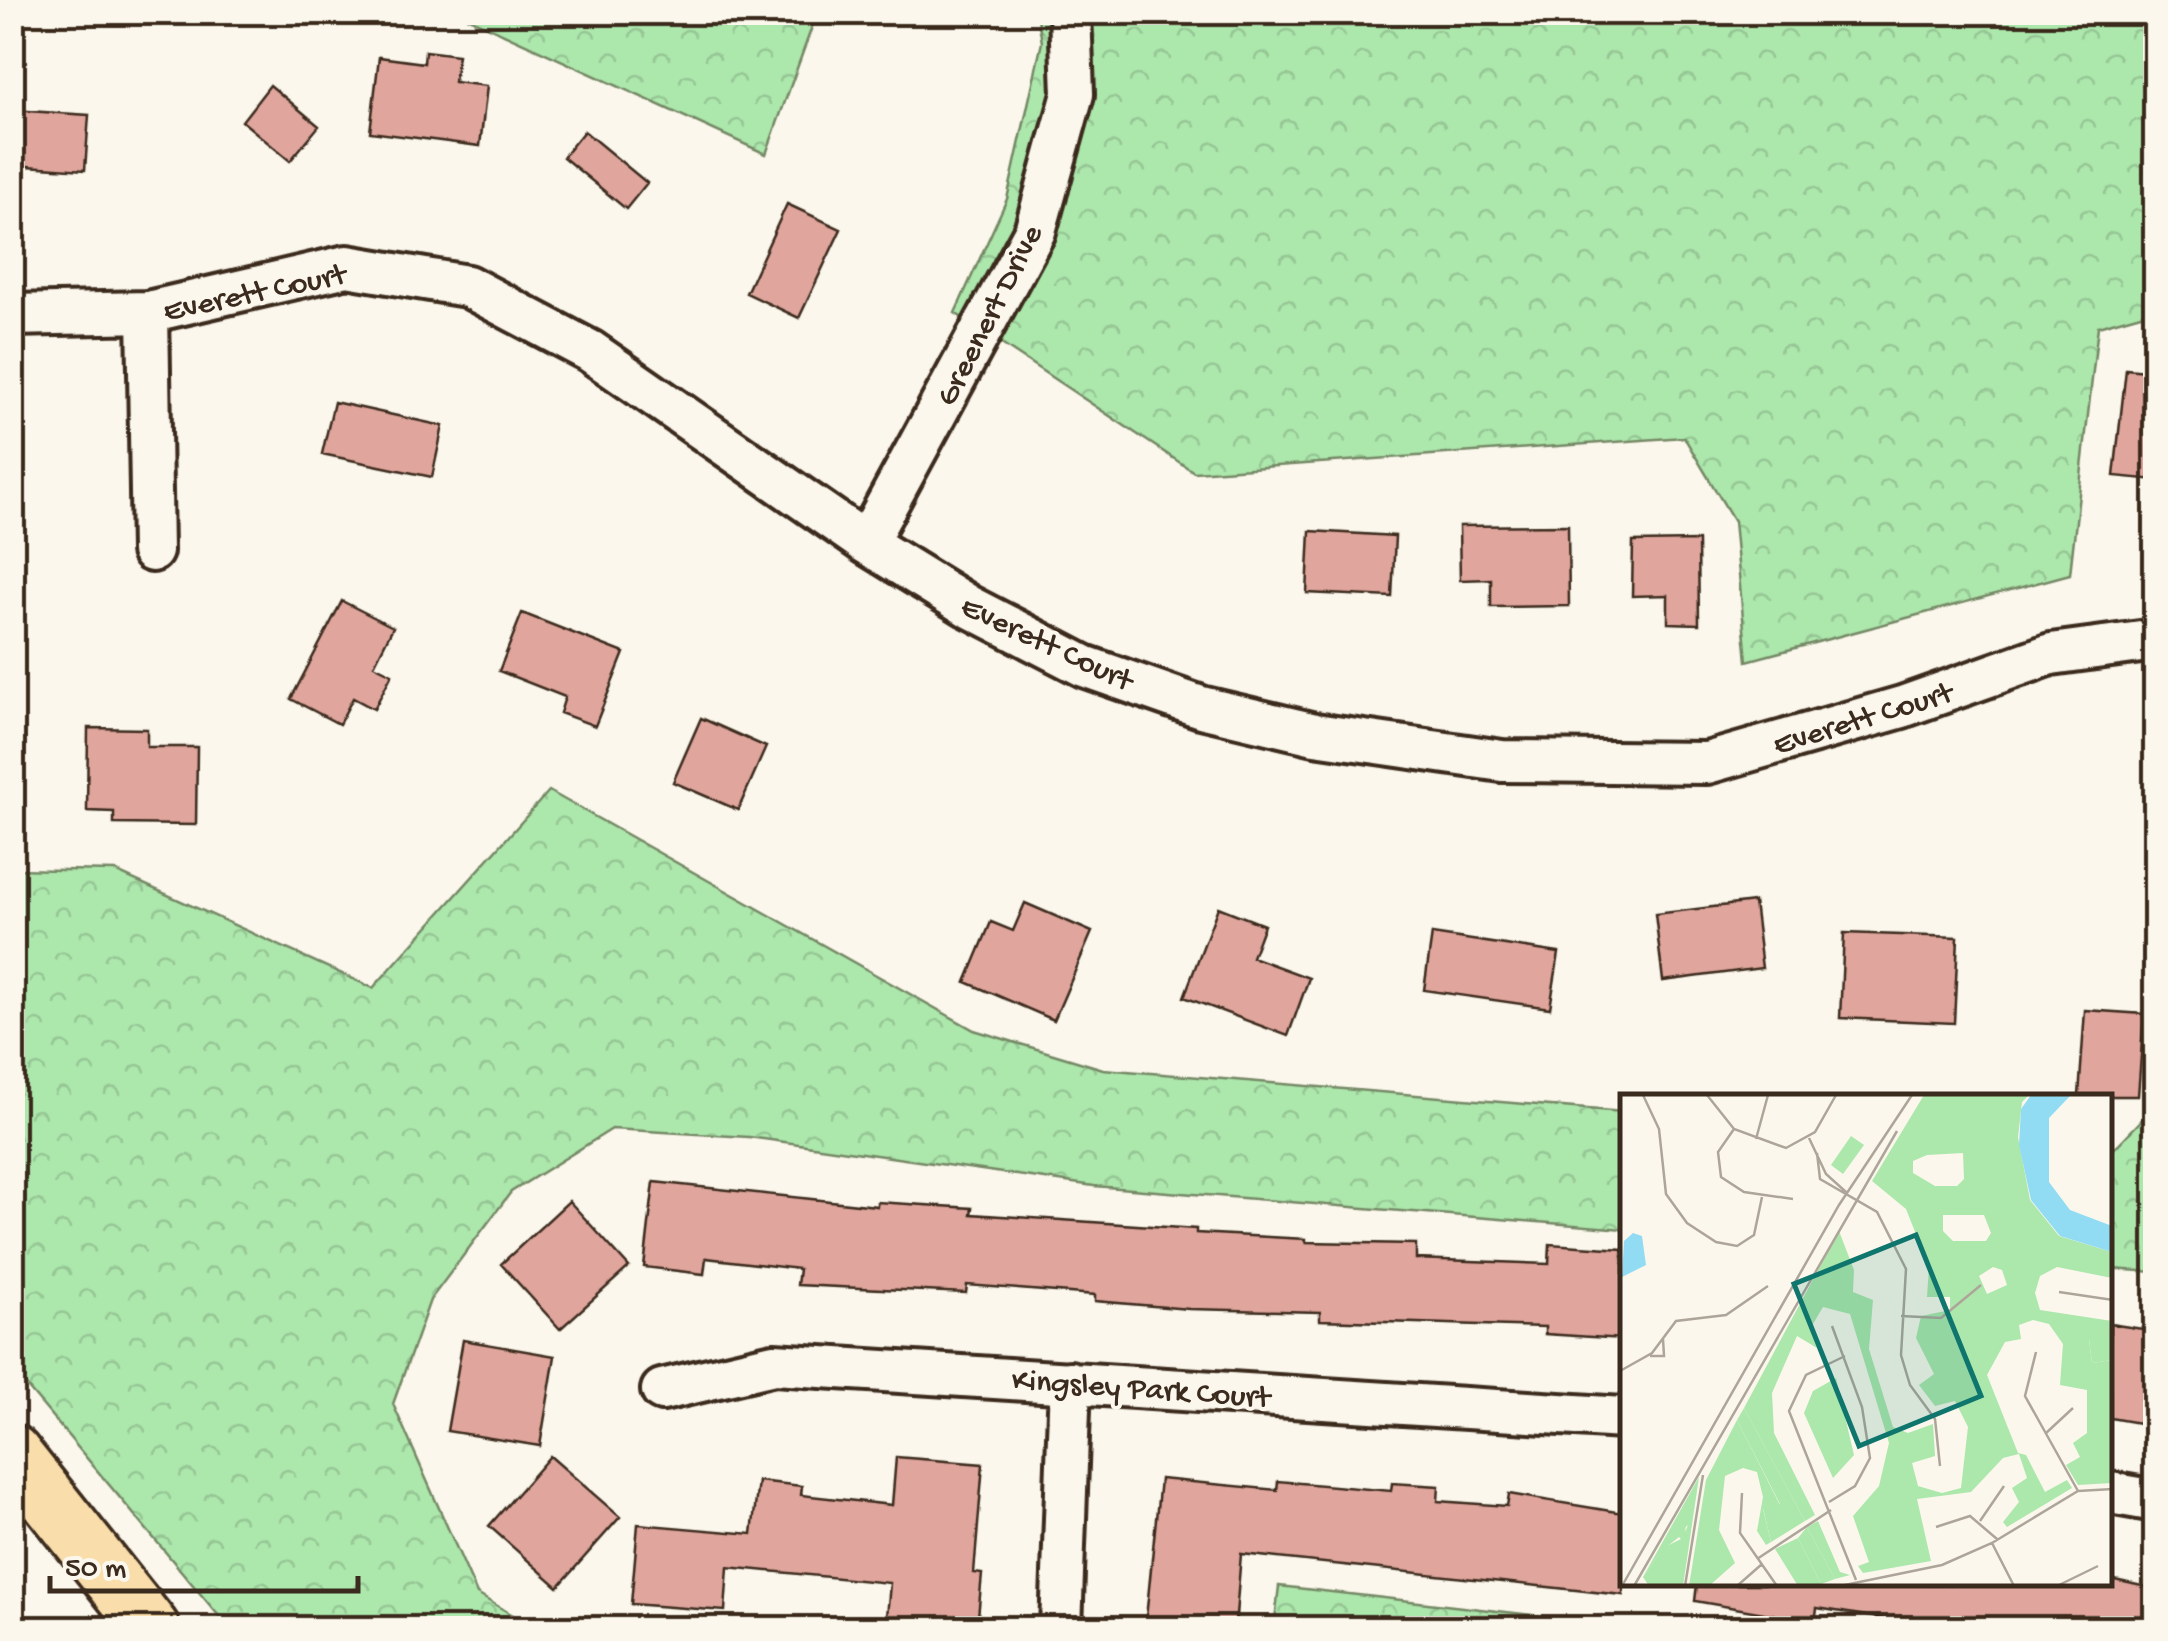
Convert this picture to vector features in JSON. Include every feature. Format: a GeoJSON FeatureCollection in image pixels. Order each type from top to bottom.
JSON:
{"type":"FeatureCollection","features":[{"type":"Feature","properties":{"kind":"highway"},"geometry":{"type":"LineString","coordinates":[[12,1453],[151,1628]]}},
{"type":"Feature","properties":{"kind":"street","name":"Greenert Drive"},"geometry":{"type":"LineString","coordinates":[[866,543],[1035,230],[1073,94],[1070,12]]}},
{"type":"Feature","properties":{"kind":"street","name":"Everett Court"},"geometry":{"type":"LineString","coordinates":[[12,315],[148,312],[348,266],[468,286],[590,351],[866,543],[968,606],[1084,666],[1201,706],[1315,734],[1502,761],[1707,763],[1902,707],[2051,654],[2156,640]]}},
{"type":"Feature","properties":{"kind":"street"},"geometry":{"type":"LineString","coordinates":[[148,312],[152,550]]}},
{"type":"Feature","properties":{"kind":"street","name":"Kingsley Park Court"},"geometry":{"type":"LineString","coordinates":[[662,1390],[774,1364],[1620,1418]]}},
{"type":"Feature","properties":{"kind":"street"},"geometry":{"type":"LineString","coordinates":[[1061,1628],[1070,1382]]}},
{"type":"Feature","properties":{"kind":"street"},"geometry":{"type":"LineString","coordinates":[[2113,1494],[2156,1501]]}},
{"type":"Feature","properties":{"kind":"green space"},"geometry":{"type":"Polygon","coordinates":[[[458,13],[817,13],[766,154],[458,13]]]}},
{"type":"Feature","properties":{"kind":"green space"},"geometry":{"type":"Polygon","coordinates":[[[1037,13],[2155,13],[2155,310],[2098,326],[2070,574],[1747,661],[1734,521],[1684,437],[1194,472],[955,313],[1007,199],[1042,42],[1037,13]]]}},
{"type":"Feature","properties":{"kind":"green space"},"geometry":{"type":"Polygon","coordinates":[[[549,791],[974,1030],[1103,1069],[1620,1112],[1620,1229],[1094,1186],[749,1137],[612,1129],[511,1192],[430,1300],[393,1404],[477,1594],[535,1628],[229,1628],[13,1370],[13,869],[115,871],[373,988],[549,791]]]}},
{"type":"Feature","properties":{"kind":"green space"},"geometry":{"type":"Polygon","coordinates":[[[2155,1106],[2155,1272],[2113,1269],[2113,1150],[2155,1106]]]}},
{"type":"Feature","properties":{"kind":"green space"},"geometry":{"type":"Polygon","coordinates":[[[1279,1586],[1645,1628],[1274,1628],[1279,1586]]]}},
{"type":"Feature","properties":{"kind":"building"},"geometry":{"type":"Polygon","coordinates":[[[425,51],[458,55],[454,82],[487,86],[480,146],[370,132],[379,57],[424,63],[425,51]]]}},
{"type":"Feature","properties":{"kind":"building"},"geometry":{"type":"Polygon","coordinates":[[[270,85],[319,126],[290,161],[242,121],[270,85]]]}},
{"type":"Feature","properties":{"kind":"building"},"geometry":{"type":"Polygon","coordinates":[[[12,110],[89,115],[85,170],[12,165],[12,110]]]}},
{"type":"Feature","properties":{"kind":"building"},"geometry":{"type":"Polygon","coordinates":[[[584,131],[647,183],[626,209],[563,157],[584,131]]]}},
{"type":"Feature","properties":{"kind":"building"},"geometry":{"type":"Polygon","coordinates":[[[787,204],[841,229],[799,318],[746,293],[787,204]]]}},
{"type":"Feature","properties":{"kind":"building"},"geometry":{"type":"Polygon","coordinates":[[[2126,369],[2156,372],[2156,480],[2114,476],[2126,369]]]}},
{"type":"Feature","properties":{"kind":"building"},"geometry":{"type":"Polygon","coordinates":[[[334,402],[443,426],[432,477],[322,454],[334,402]]]}},
{"type":"Feature","properties":{"kind":"building"},"geometry":{"type":"Polygon","coordinates":[[[1568,525],[1569,606],[1491,607],[1491,579],[1460,580],[1459,526],[1568,525]]]}},
{"type":"Feature","properties":{"kind":"building"},"geometry":{"type":"Polygon","coordinates":[[[1310,531],[1395,536],[1392,597],[1307,593],[1310,531]]]}},
{"type":"Feature","properties":{"kind":"building"},"geometry":{"type":"Polygon","coordinates":[[[1698,541],[1699,624],[1668,623],[1668,595],[1632,596],[1633,542],[1698,541]]]}},
{"type":"Feature","properties":{"kind":"building"},"geometry":{"type":"Polygon","coordinates":[[[342,601],[393,627],[374,665],[392,674],[374,709],[353,698],[339,724],[291,699],[342,601]]]}},
{"type":"Feature","properties":{"kind":"building"},"geometry":{"type":"Polygon","coordinates":[[[522,613],[624,653],[595,726],[560,713],[565,697],[499,671],[522,613]]]}},
{"type":"Feature","properties":{"kind":"building"},"geometry":{"type":"Polygon","coordinates":[[[701,718],[766,747],[738,810],[673,782],[701,718]]]}},
{"type":"Feature","properties":{"kind":"building"},"geometry":{"type":"Polygon","coordinates":[[[88,728],[147,729],[147,747],[197,747],[196,825],[114,824],[114,812],[87,811],[88,728]]]}},
{"type":"Feature","properties":{"kind":"building"},"geometry":{"type":"Polygon","coordinates":[[[1754,902],[1762,968],[1663,981],[1655,914],[1754,902]]]}},
{"type":"Feature","properties":{"kind":"building"},"geometry":{"type":"Polygon","coordinates":[[[1025,903],[1092,932],[1054,1020],[966,982],[991,922],[1013,931],[1025,903]]]}},
{"type":"Feature","properties":{"kind":"building"},"geometry":{"type":"Polygon","coordinates":[[[1218,907],[1264,925],[1252,957],[1309,978],[1288,1036],[1184,997],[1218,907]]]}},
{"type":"Feature","properties":{"kind":"building"},"geometry":{"type":"Polygon","coordinates":[[[1844,933],[1958,937],[1954,1023],[1840,1018],[1844,933]]]}},
{"type":"Feature","properties":{"kind":"building"},"geometry":{"type":"Polygon","coordinates":[[[1432,934],[1559,953],[1550,1008],[1424,990],[1432,934]]]}},
{"type":"Feature","properties":{"kind":"building"},"geometry":{"type":"Polygon","coordinates":[[[2085,1010],[2144,1014],[2138,1096],[2079,1094],[2085,1010]]]}},
{"type":"Feature","properties":{"kind":"building"},"geometry":{"type":"Polygon","coordinates":[[[654,1182],[877,1206],[877,1202],[972,1208],[971,1214],[1196,1229],[1196,1233],[1306,1242],[1416,1244],[1416,1259],[1549,1264],[1550,1244],[1620,1249],[1620,1339],[1545,1334],[1545,1327],[1320,1320],[1320,1312],[1189,1309],[1095,1301],[1095,1295],[967,1285],[966,1293],[797,1285],[799,1269],[706,1258],[704,1274],[644,1267],[654,1182]]]}},
{"type":"Feature","properties":{"kind":"building"},"geometry":{"type":"Polygon","coordinates":[[[569,1201],[629,1267],[560,1329],[501,1264],[569,1201]]]}},
{"type":"Feature","properties":{"kind":"building"},"geometry":{"type":"Polygon","coordinates":[[[2113,1324],[2156,1331],[2156,1426],[2113,1419],[2113,1324]]]}},
{"type":"Feature","properties":{"kind":"building"},"geometry":{"type":"Polygon","coordinates":[[[463,1340],[555,1356],[540,1446],[447,1431],[463,1340]]]}},
{"type":"Feature","properties":{"kind":"building"},"geometry":{"type":"Polygon","coordinates":[[[550,1456],[620,1517],[558,1587],[489,1526],[550,1456]]]}},
{"type":"Feature","properties":{"kind":"building"},"geometry":{"type":"Polygon","coordinates":[[[896,1457],[983,1464],[974,1573],[982,1574],[977,1628],[886,1628],[890,1583],[728,1567],[725,1611],[631,1604],[638,1524],[752,1534],[758,1481],[802,1486],[801,1495],[892,1505],[896,1457]]]}},
{"type":"Feature","properties":{"kind":"building"},"geometry":{"type":"Polygon","coordinates":[[[1160,1479],[1277,1490],[1278,1481],[1391,1491],[1392,1483],[1439,1486],[1438,1501],[1507,1506],[1509,1494],[1620,1512],[1623,1595],[1241,1554],[1235,1628],[1145,1628],[1160,1479]]]}},
{"type":"Feature","properties":{"kind":"building"},"geometry":{"type":"Polygon","coordinates":[[[2113,1580],[2156,1589],[2156,1628],[1941,1628],[1817,1608],[1815,1622],[1695,1601],[1697,1586],[2113,1586],[2113,1580]]]}}]}
